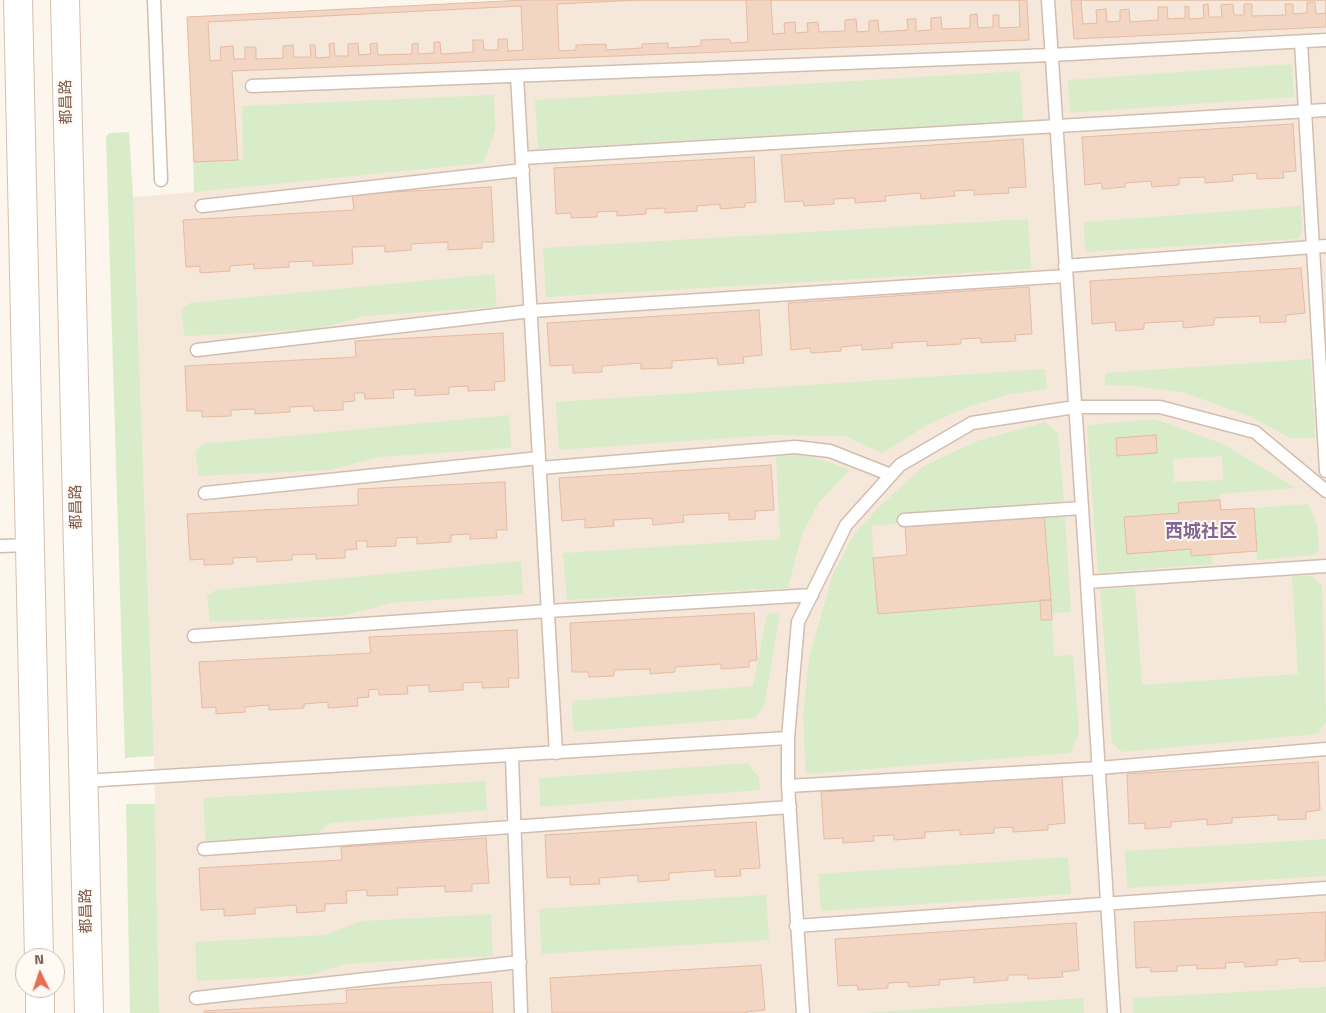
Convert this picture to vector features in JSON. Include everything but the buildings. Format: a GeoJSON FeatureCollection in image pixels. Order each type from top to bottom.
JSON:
{"type":"FeatureCollection","features":[{"type":"Feature","properties":{"kind":"main road"},"geometry":{"type":"LineString","coordinates":[[18,0],[39,948]]}},
{"type":"Feature","properties":{"kind":"main road","name":"都昌路"},"geometry":{"type":"LineString","coordinates":[[65,0],[90,1013]]}},
{"type":"Feature","properties":{"kind":"main road"},"geometry":{"type":"LineString","coordinates":[[40,998],[40,1013]]}},
{"type":"Feature","properties":{"kind":"lane"},"geometry":{"type":"LineString","coordinates":[[154,0],[161,180]]}},
{"type":"Feature","properties":{"kind":"lane"},"geometry":{"type":"LineString","coordinates":[[1048,0],[1114,1013]]}},
{"type":"Feature","properties":{"kind":"lane"},"geometry":{"type":"LineString","coordinates":[[252,86],[1051,55],[1326,40]]}},
{"type":"Feature","properties":{"kind":"lane"},"geometry":{"type":"LineString","coordinates":[[1301,42],[1326,471]]}},
{"type":"Feature","properties":{"kind":"lane"},"geometry":{"type":"LineString","coordinates":[[517,76],[556,753]]}},
{"type":"Feature","properties":{"kind":"lane"},"geometry":{"type":"LineString","coordinates":[[202,206],[522,164],[1326,110]]}},
{"type":"Feature","properties":{"kind":"lane"},"geometry":{"type":"LineString","coordinates":[[197,350],[531,312],[1066,271],[1326,246]]}},
{"type":"Feature","properties":{"kind":"lane"},"geometry":{"type":"LineString","coordinates":[[803,1013],[788,786],[788,738],[798,622],[846,525],[900,465],[972,423],[1075,407],[1160,406],[1255,432],[1326,491]]}},
{"type":"Feature","properties":{"kind":"lane"},"geometry":{"type":"LineString","coordinates":[[205,493],[539,463],[795,447],[830,451],[891,475]]}},
{"type":"Feature","properties":{"kind":"lane"},"geometry":{"type":"LineString","coordinates":[[904,520],[1082,508]]}},
{"type":"Feature","properties":{"kind":"lane"},"geometry":{"type":"LineString","coordinates":[[0,546],[30,545]]}},
{"type":"Feature","properties":{"kind":"lane"},"geometry":{"type":"LineString","coordinates":[[1087,582],[1326,566]]}},
{"type":"Feature","properties":{"kind":"lane"},"geometry":{"type":"LineString","coordinates":[[194,636],[548,611],[812,595]]}},
{"type":"Feature","properties":{"kind":"lane"},"geometry":{"type":"LineString","coordinates":[[84,781],[788,738]]}},
{"type":"Feature","properties":{"kind":"lane"},"geometry":{"type":"LineString","coordinates":[[788,786],[1099,768],[1326,749]]}},
{"type":"Feature","properties":{"kind":"lane"},"geometry":{"type":"LineString","coordinates":[[512,756],[521,1013]]}},
{"type":"Feature","properties":{"kind":"lane"},"geometry":{"type":"LineString","coordinates":[[204,849],[790,807]]}},
{"type":"Feature","properties":{"kind":"lane"},"geometry":{"type":"LineString","coordinates":[[796,926],[1326,888]]}},
{"type":"Feature","properties":{"kind":"lane"},"geometry":{"type":"LineString","coordinates":[[196,998],[520,962]]}},
{"type":"Feature","properties":{"kind":"shaded area"},"geometry":{"type":"Polygon","coordinates":[[[525,0],[1326,0],[1326,1013],[159,1013],[154,756],[133,197],[194,192],[187,17],[525,0]]]}},
{"type":"Feature","properties":{"kind":"green space"},"geometry":{"type":"Polygon","coordinates":[[[1292,64],[1294,97],[1070,113],[1068,80],[1292,64]]]}},
{"type":"Feature","properties":{"kind":"green space"},"geometry":{"type":"Polygon","coordinates":[[[1020,71],[1023,121],[538,149],[535,100],[1020,71]]]}},
{"type":"Feature","properties":{"kind":"green space"},"geometry":{"type":"Polygon","coordinates":[[[494,95],[495,131],[483,163],[194,192],[194,162],[243,159],[242,106],[494,95]]]}},
{"type":"Feature","properties":{"kind":"green space"},"geometry":{"type":"Polygon","coordinates":[[[129,132],[154,756],[125,758],[106,137],[109,133],[129,132]]]}},
{"type":"Feature","properties":{"kind":"green space"},"geometry":{"type":"Polygon","coordinates":[[[1301,206],[1302,231],[1298,239],[1085,252],[1084,222],[1301,206]]]}},
{"type":"Feature","properties":{"kind":"green space"},"geometry":{"type":"Polygon","coordinates":[[[1028,219],[1031,269],[546,297],[543,248],[1028,219]]]}},
{"type":"Feature","properties":{"kind":"green space"},"geometry":{"type":"Polygon","coordinates":[[[494,274],[497,307],[365,316],[316,329],[184,335],[181,309],[190,303],[494,274]]]}},
{"type":"Feature","properties":{"kind":"green space"},"geometry":{"type":"Polygon","coordinates":[[[1311,359],[1315,438],[1290,438],[1249,416],[1182,392],[1105,385],[1105,373],[1311,359]]]}},
{"type":"Feature","properties":{"kind":"green space"},"geometry":{"type":"Polygon","coordinates":[[[1045,369],[1047,389],[1011,394],[970,406],[927,425],[882,453],[844,436],[772,435],[559,450],[556,402],[1045,369]]]}},
{"type":"Feature","properties":{"kind":"green space"},"geometry":{"type":"Polygon","coordinates":[[[509,415],[511,448],[380,457],[330,470],[199,476],[195,451],[204,444],[509,415]]]}},
{"type":"Feature","properties":{"kind":"green space"},"geometry":{"type":"Polygon","coordinates":[[[1155,419],[1223,444],[1296,488],[1219,494],[1220,500],[1178,503],[1179,513],[1124,517],[1127,554],[1191,549],[1191,556],[1212,554],[1213,564],[1098,573],[1087,425],[1155,419]],[[1156,436],[1118,456],[1157,453],[1156,436]],[[1222,456],[1173,459],[1174,482],[1223,480],[1222,456]]]}},
{"type":"Feature","properties":{"kind":"green space"},"geometry":{"type":"Polygon","coordinates":[[[1045,422],[1058,433],[1064,501],[901,515],[901,523],[872,526],[873,558],[879,631],[878,614],[1040,600],[1041,620],[1052,620],[1054,656],[1073,655],[1079,732],[1070,753],[806,774],[803,716],[809,659],[832,576],[855,533],[878,508],[924,466],[977,441],[1045,422]]]}},
{"type":"Feature","properties":{"kind":"green space"},"geometry":{"type":"Polygon","coordinates":[[[803,455],[850,470],[819,502],[802,534],[788,588],[567,600],[563,553],[780,539],[776,456],[803,455]]]}},
{"type":"Feature","properties":{"kind":"green space"},"geometry":{"type":"Polygon","coordinates":[[[1308,504],[1317,524],[1319,549],[1314,555],[1257,560],[1254,508],[1308,504]]]}},
{"type":"Feature","properties":{"kind":"green space"},"geometry":{"type":"Polygon","coordinates":[[[1065,515],[1071,612],[1051,613],[1044,516],[1065,515]]]}},
{"type":"Feature","properties":{"kind":"green space"},"geometry":{"type":"Polygon","coordinates":[[[521,561],[523,594],[391,603],[342,616],[210,622],[207,596],[216,590],[521,561]]]}},
{"type":"Feature","properties":{"kind":"green space"},"geometry":{"type":"Polygon","coordinates":[[[1292,576],[1312,576],[1322,585],[1326,721],[1318,734],[1122,752],[1112,743],[1100,590],[1135,587],[1142,685],[1298,674],[1292,576]]]}},
{"type":"Feature","properties":{"kind":"green space"},"geometry":{"type":"Polygon","coordinates":[[[780,613],[764,707],[755,718],[573,732],[572,701],[753,686],[767,614],[780,613]]]}},
{"type":"Feature","properties":{"kind":"green space"},"geometry":{"type":"Polygon","coordinates":[[[748,763],[759,778],[760,790],[540,807],[539,778],[748,763]]]}},
{"type":"Feature","properties":{"kind":"green space"},"geometry":{"type":"Polygon","coordinates":[[[485,781],[487,810],[331,823],[316,834],[206,841],[203,798],[485,781]]]}},
{"type":"Feature","properties":{"kind":"green space"},"geometry":{"type":"Polygon","coordinates":[[[126,804],[155,804],[159,1013],[130,1013],[126,804]]]}},
{"type":"Feature","properties":{"kind":"green space"},"geometry":{"type":"Polygon","coordinates":[[[1326,839],[1326,876],[1127,888],[1125,851],[1326,839]]]}},
{"type":"Feature","properties":{"kind":"green space"},"geometry":{"type":"Polygon","coordinates":[[[1068,857],[1071,894],[821,911],[818,874],[1068,857]]]}},
{"type":"Feature","properties":{"kind":"green space"},"geometry":{"type":"Polygon","coordinates":[[[766,895],[769,940],[542,954],[539,909],[766,895]]]}},
{"type":"Feature","properties":{"kind":"green space"},"geometry":{"type":"Polygon","coordinates":[[[491,914],[493,956],[345,964],[310,975],[197,981],[195,942],[325,935],[362,921],[491,914]]]}},
{"type":"Feature","properties":{"kind":"green space"},"geometry":{"type":"Polygon","coordinates":[[[1326,987],[1326,1013],[1133,1013],[1133,998],[1326,987]]]}},
{"type":"Feature","properties":{"kind":"green space"},"geometry":{"type":"Polygon","coordinates":[[[1083,998],[1084,1013],[863,1013],[1083,998]]]}},
{"type":"Feature","properties":{"kind":"district","name":"西城社区"},"geometry":{"type":"Point","coordinates":[1201,533]}}]}
